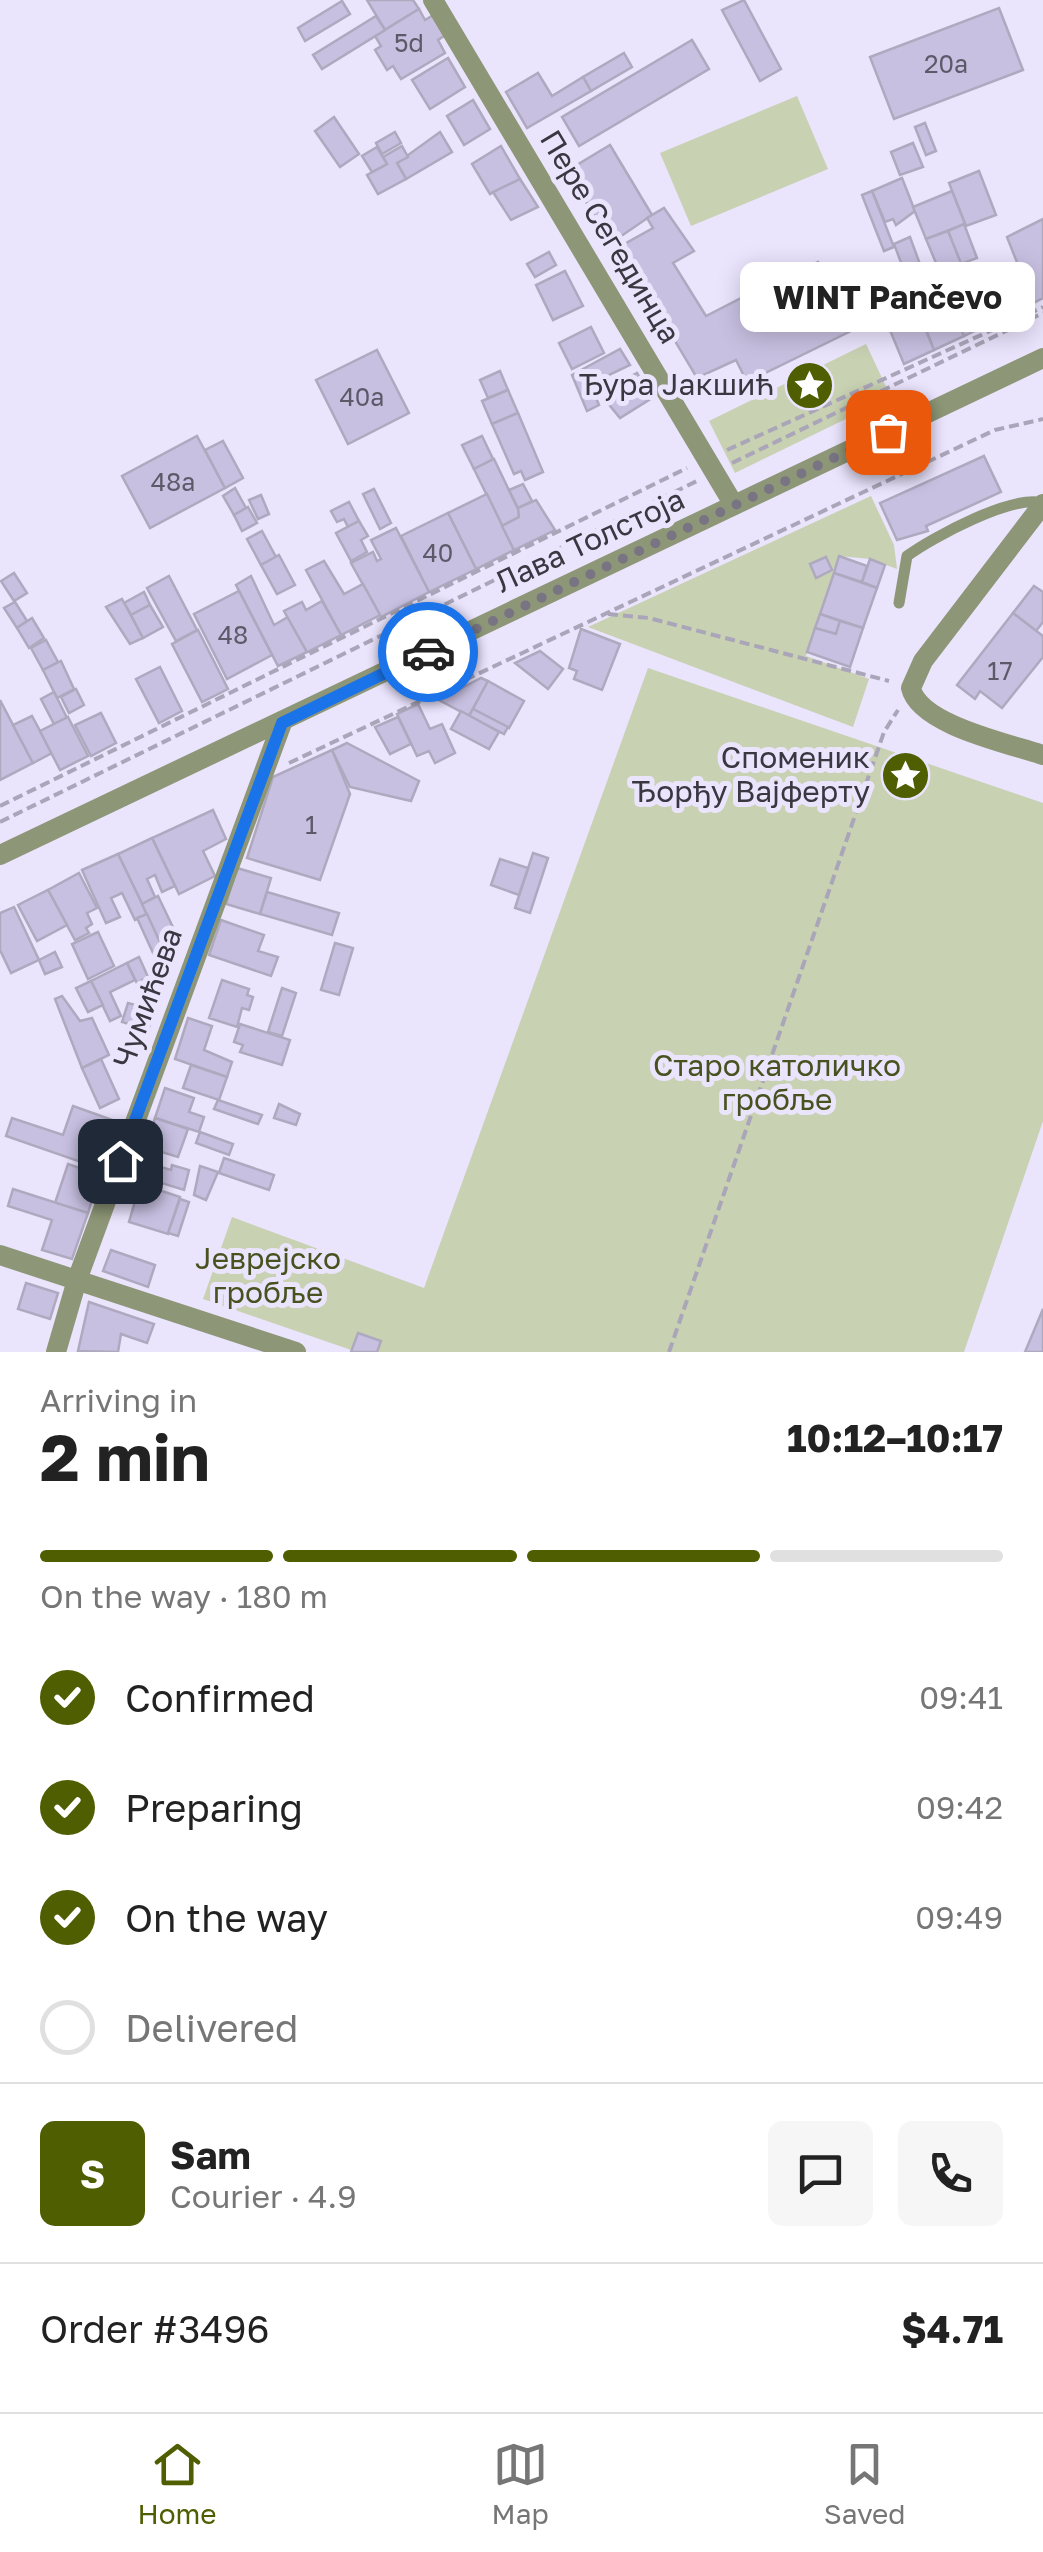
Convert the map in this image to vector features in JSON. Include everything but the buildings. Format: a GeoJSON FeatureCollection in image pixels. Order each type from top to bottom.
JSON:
{"type":"FeatureCollection","features":[{"type":"Feature","properties":{"kind":"street","name":"Пере Сегединца"},"geometry":{"type":"LineString","coordinates":[[433,0],[734,506]]}},
{"type":"Feature","properties":{"kind":"street","name":"Лава Толстоја"},"geometry":{"type":"LineString","coordinates":[[0,855],[1042,360]]}},
{"type":"Feature","properties":{"kind":"street"},"geometry":{"type":"LineString","coordinates":[[1043,504],[913,692],[958,727],[1043,755]]}},
{"type":"Feature","properties":{"kind":"street","name":"Чумићева"},"geometry":{"type":"LineString","coordinates":[[56,1352],[76,1280],[282,723]]}},
{"type":"Feature","properties":{"kind":"street"},"geometry":{"type":"LineString","coordinates":[[0,1255],[296,1352]]}},
{"type":"Feature","properties":{"kind":"lane"},"geometry":{"type":"LineString","coordinates":[[899,603],[907,556],[923,545],[1018,502],[1043,504]]}},
{"type":"Feature","properties":{"kind":"path"},"geometry":{"type":"LineString","coordinates":[[0,806],[710,465],[1043,310]]}},
{"type":"Feature","properties":{"kind":"path"},"geometry":{"type":"LineString","coordinates":[[0,822],[710,465],[1043,310]]}},
{"type":"Feature","properties":{"kind":"path"},"geometry":{"type":"LineString","coordinates":[[262,776],[995,430],[1043,419]]}},
{"type":"Feature","properties":{"kind":"path"},"geometry":{"type":"LineString","coordinates":[[603,614],[649,618],[806,656],[913,692],[884,732],[669,1352]]}},
{"type":"Feature","properties":{"kind":"green space"},"geometry":{"type":"Polygon","coordinates":[[[797,96],[828,169],[691,226],[660,153],[797,96]]]}},
{"type":"Feature","properties":{"kind":"green space"},"geometry":{"type":"Polygon","coordinates":[[[866,344],[891,397],[735,473],[709,421],[866,344]]]}},
{"type":"Feature","properties":{"kind":"green space"},"geometry":{"type":"Polygon","coordinates":[[[871,496],[894,545],[897,569],[870,559],[839,556],[806,656],[869,679],[853,727],[588,627],[871,496]]]}},
{"type":"Feature","properties":{"kind":"green space","name":"Старо католичко гробље"},"geometry":{"type":"Polygon","coordinates":[[[648,668],[1043,803],[1043,1121],[964,1352],[357,1352],[203,1299],[232,1217],[424,1288],[648,668]]]}},
{"type":"Feature","properties":{"kind":"way so far"},"geometry":{"type":"LineString","coordinates":[[428,652],[888,432]]}},
{"type":"Feature","properties":{"kind":"place","name":"Ђура Јакшић"},"geometry":{"type":"Point","coordinates":[809,385]}},
{"type":"Feature","properties":{"kind":"place","name":"WINT Pančevo"},"geometry":{"type":"Point","coordinates":[888,432]}},
{"type":"Feature","properties":{"kind":"place","name":"Споменик Ђорђу Вајферту"},"geometry":{"type":"Point","coordinates":[905,775]}},
{"type":"Feature","properties":{"kind":"route"},"geometry":{"type":"LineString","coordinates":[[120,1161],[282,723],[428,652]]}},
{"type":"Feature","properties":{"kind":"park label","name":"Јеврејско гробље"},"geometry":{"type":"Point","coordinates":[268,1276]}}]}
